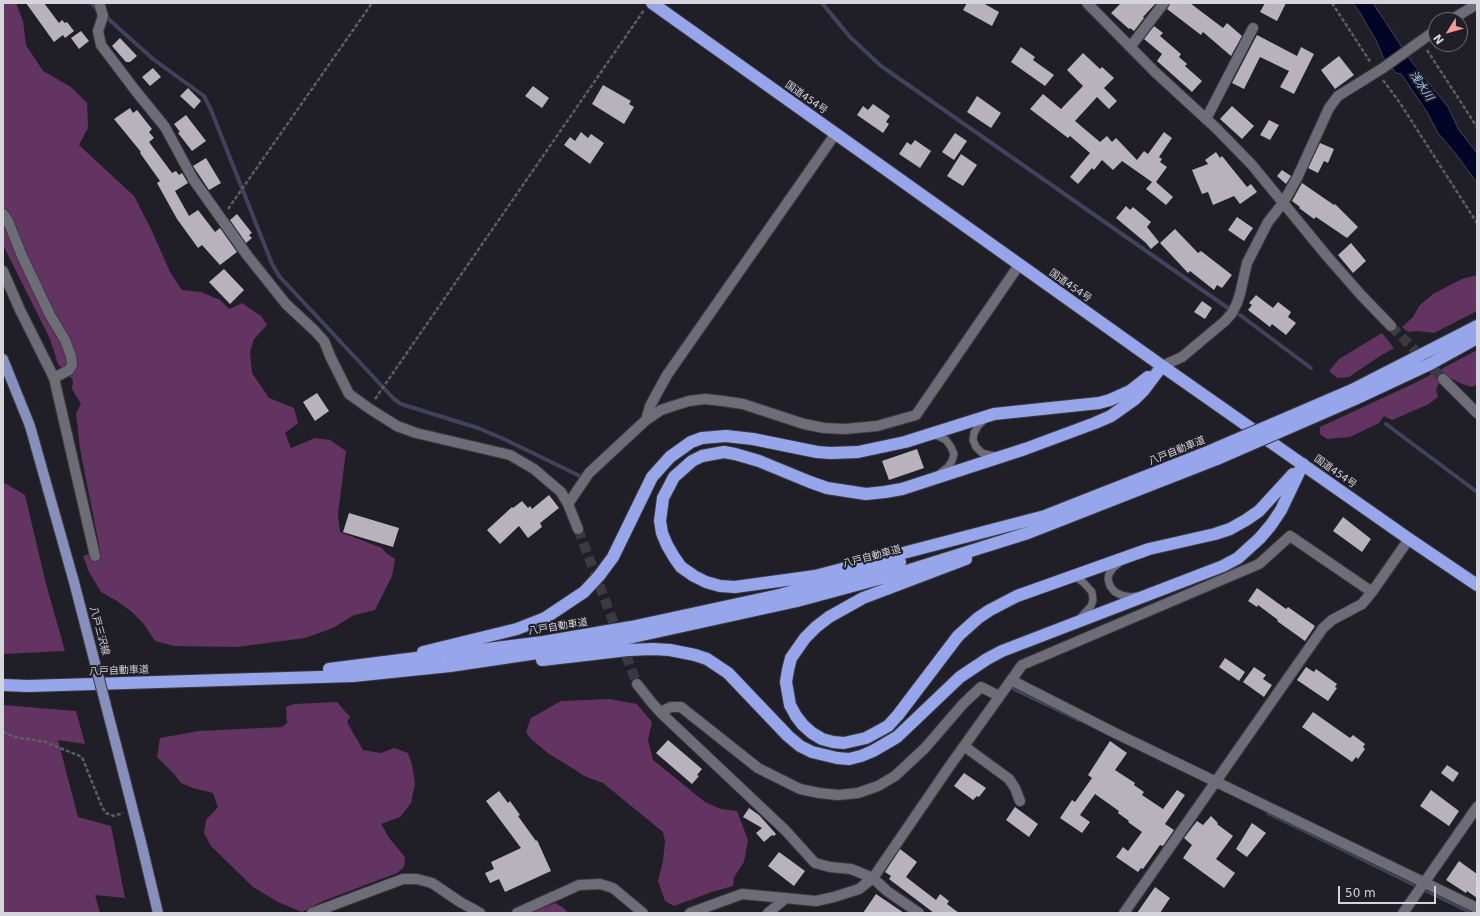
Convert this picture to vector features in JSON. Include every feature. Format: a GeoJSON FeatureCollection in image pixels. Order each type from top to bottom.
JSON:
{"type":"FeatureCollection","features":[{"type":"Feature","properties":{"kind":"highway","name":"国道454号"},"geometry":{"type":"LineString","coordinates":[[649,5],[836,133],[1162,366],[1477,585]]}},
{"type":"Feature","properties":{"kind":"highway","name":"八戸自動車道"},"geometry":{"type":"LineString","coordinates":[[1354,394],[1477,326]]}},
{"type":"Feature","properties":{"kind":"highway","name":"八戸自動車道"},"geometry":{"type":"LineString","coordinates":[[3,685],[28,686],[352,676],[450,666],[634,637],[797,601],[897,574],[1028,533],[1354,394],[1430,364],[1477,338]]}},
{"type":"Feature","properties":{"kind":"highway"},"geometry":{"type":"LineString","coordinates":[[377,664],[517,629],[545,618],[584,592],[600,576],[612,557],[646,489],[660,466],[691,442],[714,437],[738,437],[817,452],[844,453],[873,449],[928,435],[994,414],[1092,404],[1110,400],[1130,391],[1162,366]]}},
{"type":"Feature","properties":{"kind":"highway"},"geometry":{"type":"LineString","coordinates":[[1045,516],[814,576],[736,587],[720,586],[706,582],[694,576],[681,566],[667,545],[662,533],[660,521],[663,498],[668,486],[678,473],[692,461],[702,456],[724,452],[746,456],[810,482],[847,492],[866,494],[885,492],[933,479],[1003,456],[1072,432],[1111,416],[1135,399],[1144,390],[1162,366]]}},
{"type":"Feature","properties":{"kind":"highway","name":"八戸自動車道"},"geometry":{"type":"LineString","coordinates":[[236,680],[377,664],[543,642],[631,627],[779,595],[908,560],[1045,516],[1213,455]]}},
{"type":"Feature","properties":{"kind":"highway"},"geometry":{"type":"LineString","coordinates":[[1028,533],[958,563],[863,598],[844,608],[816,627],[798,647],[791,658],[786,682],[789,699],[796,716],[803,725],[822,739],[833,742],[855,742],[877,733],[888,726],[898,715],[950,644],[967,626],[1003,602],[1149,549],[1215,534],[1246,520],[1270,501],[1303,464]]}},
{"type":"Feature","properties":{"kind":"highway"},"geometry":{"type":"LineString","coordinates":[[450,666],[502,665],[628,650],[670,650],[695,655],[707,659],[728,673],[788,736],[800,746],[824,756],[849,759],[873,751],[897,737],[960,678],[987,659],[1015,645],[1223,566],[1238,558],[1270,525],[1281,510],[1303,464]]}},
{"type":"Feature","properties":{"kind":"main road","name":"八戸三沢線"},"geometry":{"type":"LineString","coordinates":[[3,359],[30,426],[74,582],[158,913]]}},
{"type":"Feature","properties":{"kind":"street"},"geometry":{"type":"LineString","coordinates":[[99,3],[103,16],[98,32],[101,44],[165,127],[193,179],[247,255],[286,304],[324,341],[350,394],[397,426],[416,433],[510,455],[534,469],[549,480],[561,492],[568,504],[578,529]]}},
{"type":"Feature","properties":{"kind":"street"},"geometry":{"type":"LineString","coordinates":[[1087,3],[1155,72],[1206,119],[1252,165],[1356,289],[1391,326]]}},
{"type":"Feature","properties":{"kind":"street"},"geometry":{"type":"LineString","coordinates":[[1131,46],[1164,3]]}},
{"type":"Feature","properties":{"kind":"street"},"geometry":{"type":"LineString","coordinates":[[1464,12],[1477,4]]}},
{"type":"Feature","properties":{"kind":"street"},"geometry":{"type":"LineString","coordinates":[[1206,119],[1253,28]]}},
{"type":"Feature","properties":{"kind":"street"},"geometry":{"type":"LineString","coordinates":[[1162,366],[1182,357],[1225,321],[1232,313],[1238,303],[1247,262],[1268,222],[1283,203],[1297,178],[1330,108],[1338,96],[1380,70],[1428,36]]}},
{"type":"Feature","properties":{"kind":"street"},"geometry":{"type":"LineString","coordinates":[[646,420],[650,406],[668,375],[836,133]]}},
{"type":"Feature","properties":{"kind":"street"},"geometry":{"type":"LineString","coordinates":[[3,214],[8,221],[22,256],[50,315],[66,340],[71,356],[72,365],[69,370],[54,378]]}},
{"type":"Feature","properties":{"kind":"street"},"geometry":{"type":"LineString","coordinates":[[568,504],[589,473],[646,420],[661,410],[689,401],[705,399],[723,400],[744,404],[804,424],[824,428],[845,429],[877,426],[916,415],[1019,265]]}},
{"type":"Feature","properties":{"kind":"street"},"geometry":{"type":"LineString","coordinates":[[3,271],[20,310],[54,378],[95,556]]}},
{"type":"Feature","properties":{"kind":"street"},"geometry":{"type":"LineString","coordinates":[[1443,379],[1477,413]]}},
{"type":"Feature","properties":{"kind":"street"},"geometry":{"type":"LineString","coordinates":[[690,913],[742,894],[816,901],[859,889],[873,878],[1022,665],[1259,564],[1290,536],[1372,592]]}},
{"type":"Feature","properties":{"kind":"street"},"geometry":{"type":"LineString","coordinates":[[1124,913],[1323,628],[1332,620],[1362,604],[1409,539]]}},
{"type":"Feature","properties":{"kind":"street"},"geometry":{"type":"LineString","coordinates":[[1011,680],[1113,732],[1477,908]]}},
{"type":"Feature","properties":{"kind":"street"},"geometry":{"type":"LineString","coordinates":[[637,684],[660,712],[785,830],[815,863],[830,867],[851,869],[873,878],[887,891],[919,913]]}},
{"type":"Feature","properties":{"kind":"street"},"geometry":{"type":"LineString","coordinates":[[660,712],[671,707],[681,708],[758,768],[800,788],[819,793],[838,795],[858,793],[878,786],[895,776],[924,748],[963,704],[981,688],[999,696]]}},
{"type":"Feature","properties":{"kind":"street"},"geometry":{"type":"LineString","coordinates":[[964,746],[1009,779],[1020,800]]}},
{"type":"Feature","properties":{"kind":"street"},"geometry":{"type":"LineString","coordinates":[[1403,913],[1477,807]]}},
{"type":"Feature","properties":{"kind":"street"},"geometry":{"type":"LineString","coordinates":[[312,913],[403,879],[417,879],[432,883],[460,902],[480,913]]}},
{"type":"Feature","properties":{"kind":"street"},"geometry":{"type":"LineString","coordinates":[[517,913],[579,885],[600,884],[613,888],[643,913]]}},
{"type":"Feature","properties":{"kind":"street"},"geometry":{"type":"LineString","coordinates":[[768,913],[786,898]]}},
{"type":"Feature","properties":{"kind":"lane"},"geometry":{"type":"LineString","coordinates":[[994,414],[982,421],[974,433],[973,440],[976,447],[982,453],[990,456],[1003,456]]}},
{"type":"Feature","properties":{"kind":"lane"},"geometry":{"type":"LineString","coordinates":[[928,435],[938,436],[946,440],[954,454],[948,467],[933,479]]}},
{"type":"Feature","properties":{"kind":"lane"},"geometry":{"type":"LineString","coordinates":[[1126,557],[1113,568],[1109,574],[1108,579],[1110,586],[1114,592],[1121,595],[1130,597],[1147,595]]}},
{"type":"Feature","properties":{"kind":"lane"},"geometry":{"type":"LineString","coordinates":[[1066,578],[1077,578],[1092,592],[1093,600],[1091,606],[1087,613],[1076,622]]}},
{"type":"Feature","properties":{"kind":"path"},"geometry":{"type":"LineString","coordinates":[[221,219],[372,3]]}},
{"type":"Feature","properties":{"kind":"path"},"geometry":{"type":"LineString","coordinates":[[1332,3],[1380,70],[1477,223]]}},
{"type":"Feature","properties":{"kind":"path"},"geometry":{"type":"LineString","coordinates":[[370,409],[376,396],[649,5]]}},
{"type":"Feature","properties":{"kind":"path"},"geometry":{"type":"LineString","coordinates":[[1418,44],[1477,127]]}},
{"type":"Feature","properties":{"kind":"path"},"geometry":{"type":"LineString","coordinates":[[3,732],[14,737],[46,742],[82,757],[102,807],[106,813],[114,816],[133,810]]}},
{"type":"Feature","properties":{"kind":"shaded area"},"geometry":{"type":"Polygon","coordinates":[[[3,3],[16,3],[23,21],[26,45],[43,71],[71,87],[87,103],[88,128],[79,145],[134,196],[151,229],[170,272],[182,290],[201,292],[220,300],[229,309],[242,303],[261,316],[267,325],[254,339],[250,352],[252,373],[269,398],[294,408],[298,423],[285,433],[291,448],[315,438],[330,440],[346,451],[338,514],[340,532],[382,548],[386,553],[395,559],[392,576],[375,610],[354,615],[333,628],[305,638],[237,647],[174,646],[155,641],[143,623],[132,612],[101,592],[89,572],[83,556],[100,550],[80,449],[76,413],[81,404],[72,389],[73,380],[58,364],[50,339],[3,245],[3,3]]]}},
{"type":"Feature","properties":{"kind":"shaded area"},"geometry":{"type":"Polygon","coordinates":[[[1477,275],[1477,311],[1434,333],[1417,331],[1408,332],[1402,327],[1413,317],[1419,306],[1433,294],[1462,279],[1477,275]]]}},
{"type":"Feature","properties":{"kind":"shaded area"},"geometry":{"type":"Polygon","coordinates":[[[1382,333],[1394,348],[1349,377],[1337,378],[1329,371],[1339,359],[1382,333]]]}},
{"type":"Feature","properties":{"kind":"shaded area"},"geometry":{"type":"Polygon","coordinates":[[[1477,350],[1477,384],[1472,387],[1450,378],[1439,383],[1436,389],[1438,397],[1429,404],[1392,420],[1384,416],[1379,423],[1350,437],[1327,439],[1320,434],[1320,427],[1417,382],[1477,350]]]}},
{"type":"Feature","properties":{"kind":"shaded area"},"geometry":{"type":"Polygon","coordinates":[[[3,482],[25,495],[46,584],[65,651],[3,654],[3,482]]]}},
{"type":"Feature","properties":{"kind":"shaded area"},"geometry":{"type":"Polygon","coordinates":[[[609,699],[637,704],[652,722],[648,740],[653,760],[705,802],[721,809],[737,811],[748,840],[744,862],[734,877],[733,886],[674,906],[665,901],[658,881],[663,861],[665,841],[663,832],[603,783],[584,776],[549,754],[531,739],[526,732],[531,718],[561,701],[609,699]]]}},
{"type":"Feature","properties":{"kind":"shaded area"},"geometry":{"type":"Polygon","coordinates":[[[337,702],[350,717],[347,722],[363,750],[381,753],[394,748],[408,753],[412,765],[415,784],[411,803],[400,817],[381,824],[390,839],[405,857],[404,867],[397,873],[323,901],[302,912],[278,902],[253,887],[211,846],[204,833],[206,820],[218,807],[213,793],[181,783],[157,757],[160,738],[199,731],[282,727],[287,723],[286,707],[294,704],[337,702]]]}},
{"type":"Feature","properties":{"kind":"shaded area"},"geometry":{"type":"Polygon","coordinates":[[[3,705],[76,711],[85,744],[58,740],[78,817],[111,826],[125,898],[95,895],[100,913],[3,913],[3,705]]]}},
{"type":"Feature","properties":{"kind":"shaded area"},"geometry":{"type":"Polygon","coordinates":[[[555,903],[564,908],[568,913],[530,913],[555,903]]]}},
{"type":"Feature","properties":{"kind":"water","name":"浅水川"},"geometry":{"type":"Polygon","coordinates":[[[1353,3],[1373,3],[1411,61],[1448,107],[1459,130],[1477,153],[1477,183],[1438,133],[1427,112],[1401,74],[1396,73],[1383,57],[1377,42],[1353,3]]]}},
{"type":"Feature","properties":{"kind":"building"},"geometry":{"type":"Polygon","coordinates":[[[26,3],[44,3],[59,23],[62,20],[65,23],[67,22],[74,31],[65,38],[63,35],[54,42],[26,3]]]}},
{"type":"Feature","properties":{"kind":"building"},"geometry":{"type":"Polygon","coordinates":[[[967,3],[983,3],[999,12],[992,26],[963,10],[967,3]]]}},
{"type":"Feature","properties":{"kind":"building"},"geometry":{"type":"Polygon","coordinates":[[[1121,3],[1156,3],[1143,17],[1144,18],[1134,31],[1130,28],[1129,29],[1111,13],[1121,3]]]}},
{"type":"Feature","properties":{"kind":"building"},"geometry":{"type":"Polygon","coordinates":[[[1170,3],[1190,3],[1223,28],[1227,23],[1242,36],[1231,56],[1203,32],[1201,35],[1167,9],[1170,3]]]}},
{"type":"Feature","properties":{"kind":"building"},"geometry":{"type":"Polygon","coordinates":[[[1265,3],[1286,3],[1277,21],[1260,12],[1265,3]]]}},
{"type":"Feature","properties":{"kind":"building"},"geometry":{"type":"Polygon","coordinates":[[[1154,26],[1163,33],[1160,36],[1181,54],[1179,57],[1187,64],[1185,66],[1202,81],[1192,92],[1157,61],[1162,54],[1144,39],[1154,26]]]}},
{"type":"Feature","properties":{"kind":"building"},"geometry":{"type":"Polygon","coordinates":[[[81,31],[89,41],[79,49],[71,38],[81,31]]]}},
{"type":"Feature","properties":{"kind":"building"},"geometry":{"type":"Polygon","coordinates":[[[1257,35],[1297,56],[1301,47],[1314,54],[1294,94],[1280,87],[1289,71],[1260,57],[1244,89],[1232,83],[1257,35]]]}},
{"type":"Feature","properties":{"kind":"building"},"geometry":{"type":"Polygon","coordinates":[[[120,38],[137,56],[130,62],[126,62],[112,46],[120,38]]]}},
{"type":"Feature","properties":{"kind":"building"},"geometry":{"type":"Polygon","coordinates":[[[1021,47],[1035,57],[1033,60],[1054,75],[1045,86],[1011,62],[1021,47]]]}},
{"type":"Feature","properties":{"kind":"building"},"geometry":{"type":"Polygon","coordinates":[[[1083,53],[1100,69],[1102,67],[1114,78],[1104,88],[1117,101],[1109,109],[1097,97],[1075,121],[1100,142],[1107,136],[1112,142],[1116,138],[1137,160],[1144,151],[1148,154],[1164,132],[1172,138],[1159,157],[1162,159],[1160,162],[1167,167],[1156,182],[1173,197],[1166,205],[1146,189],[1152,182],[1122,161],[1113,170],[1102,160],[1094,170],[1092,168],[1078,184],[1070,177],[1090,153],[1070,136],[1068,138],[1030,109],[1043,94],[1061,109],[1083,86],[1067,70],[1083,53]]]}},
{"type":"Feature","properties":{"kind":"building"},"geometry":{"type":"Polygon","coordinates":[[[1339,56],[1354,75],[1335,89],[1321,70],[1339,56]]]}},
{"type":"Feature","properties":{"kind":"building"},"geometry":{"type":"Polygon","coordinates":[[[153,68],[161,77],[150,86],[142,77],[153,68]]]}},
{"type":"Feature","properties":{"kind":"building"},"geometry":{"type":"Polygon","coordinates":[[[603,85],[631,101],[629,104],[634,107],[624,124],[592,104],[603,85]]]}},
{"type":"Feature","properties":{"kind":"building"},"geometry":{"type":"Polygon","coordinates":[[[533,86],[549,98],[542,108],[525,96],[533,86]]]}},
{"type":"Feature","properties":{"kind":"building"},"geometry":{"type":"Polygon","coordinates":[[[188,88],[201,101],[194,109],[180,96],[188,88]]]}},
{"type":"Feature","properties":{"kind":"building"},"geometry":{"type":"Polygon","coordinates":[[[977,96],[1001,113],[991,128],[967,112],[977,96]]]}},
{"type":"Feature","properties":{"kind":"building"},"geometry":{"type":"Polygon","coordinates":[[[873,104],[890,116],[886,122],[889,124],[883,133],[857,115],[863,106],[868,110],[873,104]]]}},
{"type":"Feature","properties":{"kind":"building"},"geometry":{"type":"Polygon","coordinates":[[[1232,106],[1254,126],[1242,139],[1220,119],[1232,106]]]}},
{"type":"Feature","properties":{"kind":"building"},"geometry":{"type":"Polygon","coordinates":[[[130,108],[133,113],[137,110],[152,129],[149,132],[154,138],[149,142],[172,173],[176,171],[179,175],[182,173],[188,183],[175,191],[189,216],[198,210],[215,232],[220,228],[237,252],[220,265],[202,245],[198,248],[177,219],[157,183],[160,181],[140,153],[141,152],[114,119],[130,108]]]}},
{"type":"Feature","properties":{"kind":"building"},"geometry":{"type":"Polygon","coordinates":[[[186,115],[206,141],[192,151],[178,133],[180,132],[174,124],[186,115]]]}},
{"type":"Feature","properties":{"kind":"building"},"geometry":{"type":"Polygon","coordinates":[[[1269,120],[1279,125],[1270,140],[1260,135],[1269,120]]]}},
{"type":"Feature","properties":{"kind":"building"},"geometry":{"type":"Polygon","coordinates":[[[581,132],[588,138],[591,134],[604,143],[590,164],[564,145],[570,137],[575,141],[581,132]]]}},
{"type":"Feature","properties":{"kind":"building"},"geometry":{"type":"Polygon","coordinates":[[[955,133],[967,141],[954,160],[942,152],[955,133]]]}},
{"type":"Feature","properties":{"kind":"building"},"geometry":{"type":"Polygon","coordinates":[[[915,140],[931,151],[920,168],[899,154],[907,142],[911,145],[915,140]]]}},
{"type":"Feature","properties":{"kind":"building"},"geometry":{"type":"Polygon","coordinates":[[[1320,143],[1334,149],[1328,163],[1324,161],[1318,173],[1308,168],[1320,143]]]}},
{"type":"Feature","properties":{"kind":"building"},"geometry":{"type":"Polygon","coordinates":[[[1216,152],[1220,158],[1222,156],[1247,187],[1251,184],[1257,192],[1240,204],[1234,196],[1213,205],[1208,192],[1202,194],[1192,170],[1208,164],[1205,160],[1216,152]]]}},
{"type":"Feature","properties":{"kind":"building"},"geometry":{"type":"Polygon","coordinates":[[[961,154],[977,165],[963,186],[947,176],[961,154]]]}},
{"type":"Feature","properties":{"kind":"building"},"geometry":{"type":"Polygon","coordinates":[[[206,158],[221,183],[209,190],[193,166],[206,158]]]}},
{"type":"Feature","properties":{"kind":"building"},"geometry":{"type":"Polygon","coordinates":[[[1282,170],[1291,176],[1286,184],[1277,176],[1282,170]]]}},
{"type":"Feature","properties":{"kind":"building"},"geometry":{"type":"Polygon","coordinates":[[[1302,183],[1334,205],[1335,204],[1358,227],[1347,238],[1316,217],[1314,219],[1299,208],[1300,207],[1292,201],[1302,183]]]}},
{"type":"Feature","properties":{"kind":"building"},"geometry":{"type":"Polygon","coordinates":[[[1126,206],[1130,210],[1133,207],[1151,222],[1147,227],[1159,242],[1151,249],[1116,218],[1126,206]]]}},
{"type":"Feature","properties":{"kind":"building"},"geometry":{"type":"Polygon","coordinates":[[[237,214],[252,233],[249,235],[252,238],[246,243],[230,220],[237,214]]]}},
{"type":"Feature","properties":{"kind":"building"},"geometry":{"type":"Polygon","coordinates":[[[1237,217],[1253,228],[1244,241],[1228,230],[1237,217]]]}},
{"type":"Feature","properties":{"kind":"building"},"geometry":{"type":"Polygon","coordinates":[[[1175,229],[1198,253],[1201,251],[1232,275],[1222,288],[1217,285],[1214,290],[1190,271],[1188,273],[1160,243],[1175,229]]]}},
{"type":"Feature","properties":{"kind":"building"},"geometry":{"type":"Polygon","coordinates":[[[1351,243],[1366,261],[1353,273],[1338,255],[1351,243]]]}},
{"type":"Feature","properties":{"kind":"building"},"geometry":{"type":"Polygon","coordinates":[[[224,269],[244,290],[230,304],[209,282],[224,269]]]}},
{"type":"Feature","properties":{"kind":"building"},"geometry":{"type":"Polygon","coordinates":[[[1256,295],[1273,308],[1278,302],[1291,312],[1288,317],[1296,323],[1286,335],[1272,324],[1270,327],[1248,310],[1252,305],[1249,303],[1256,295]]]}},
{"type":"Feature","properties":{"kind":"building"},"geometry":{"type":"Polygon","coordinates":[[[1202,301],[1212,308],[1205,319],[1194,312],[1202,301]]]}},
{"type":"Feature","properties":{"kind":"building"},"geometry":{"type":"Polygon","coordinates":[[[317,393],[329,411],[315,421],[303,402],[317,393]]]}},
{"type":"Feature","properties":{"kind":"building"},"geometry":{"type":"Polygon","coordinates":[[[917,449],[924,468],[889,480],[882,461],[917,449]]]}},
{"type":"Feature","properties":{"kind":"building"},"geometry":{"type":"Polygon","coordinates":[[[549,495],[559,508],[540,523],[542,527],[528,538],[519,526],[500,544],[487,530],[512,507],[513,508],[522,501],[528,508],[530,506],[532,509],[549,495]]]}},
{"type":"Feature","properties":{"kind":"building"},"geometry":{"type":"Polygon","coordinates":[[[349,513],[399,528],[393,547],[343,532],[349,513]]]}},
{"type":"Feature","properties":{"kind":"building"},"geometry":{"type":"Polygon","coordinates":[[[1343,517],[1371,539],[1362,552],[1333,531],[1343,517]]]}},
{"type":"Feature","properties":{"kind":"building"},"geometry":{"type":"Polygon","coordinates":[[[1257,588],[1286,609],[1288,607],[1315,626],[1305,641],[1258,605],[1257,607],[1248,601],[1257,588]]]}},
{"type":"Feature","properties":{"kind":"building"},"geometry":{"type":"Polygon","coordinates":[[[1225,658],[1245,672],[1239,681],[1219,667],[1225,658]]]}},
{"type":"Feature","properties":{"kind":"building"},"geometry":{"type":"Polygon","coordinates":[[[1254,667],[1266,675],[1263,679],[1272,685],[1264,697],[1243,682],[1254,667]]]}},
{"type":"Feature","properties":{"kind":"building"},"geometry":{"type":"Polygon","coordinates":[[[1306,667],[1314,672],[1316,669],[1337,684],[1335,687],[1337,688],[1328,701],[1297,680],[1306,667]]]}},
{"type":"Feature","properties":{"kind":"building"},"geometry":{"type":"Polygon","coordinates":[[[1313,712],[1350,738],[1353,735],[1365,744],[1363,747],[1365,749],[1358,759],[1356,757],[1352,762],[1302,727],[1313,712]]]}},
{"type":"Feature","properties":{"kind":"building"},"geometry":{"type":"Polygon","coordinates":[[[668,740],[702,769],[697,775],[699,776],[692,784],[656,753],[668,740]]]}},
{"type":"Feature","properties":{"kind":"building"},"geometry":{"type":"Polygon","coordinates":[[[1110,741],[1127,753],[1115,770],[1135,783],[1134,785],[1144,792],[1142,795],[1163,809],[1177,790],[1185,795],[1165,824],[1174,830],[1163,846],[1160,845],[1143,869],[1141,868],[1138,872],[1116,857],[1123,847],[1128,851],[1142,832],[1118,813],[1119,811],[1095,794],[1080,815],[1090,822],[1082,833],[1060,818],[1072,800],[1075,802],[1092,778],[1088,775],[1110,741]]]}},
{"type":"Feature","properties":{"kind":"building"},"geometry":{"type":"Polygon","coordinates":[[[1447,765],[1459,773],[1453,782],[1441,773],[1447,765]]]}},
{"type":"Feature","properties":{"kind":"building"},"geometry":{"type":"Polygon","coordinates":[[[964,773],[986,788],[979,797],[977,796],[973,800],[954,786],[964,773]]]}},
{"type":"Feature","properties":{"kind":"building"},"geometry":{"type":"Polygon","coordinates":[[[1431,790],[1459,811],[1449,826],[1420,806],[1431,790]]]}},
{"type":"Feature","properties":{"kind":"building"},"geometry":{"type":"Polygon","coordinates":[[[499,791],[508,803],[510,801],[520,815],[518,816],[536,841],[537,840],[551,871],[505,892],[499,879],[490,883],[485,873],[494,869],[491,862],[521,848],[486,801],[499,791]]]}},
{"type":"Feature","properties":{"kind":"building"},"geometry":{"type":"Polygon","coordinates":[[[1015,807],[1038,824],[1029,837],[1006,820],[1015,807]]]}},
{"type":"Feature","properties":{"kind":"building"},"geometry":{"type":"Polygon","coordinates":[[[749,808],[759,815],[776,834],[774,836],[772,835],[764,842],[756,833],[762,828],[743,817],[749,808]]]}},
{"type":"Feature","properties":{"kind":"building"},"geometry":{"type":"Polygon","coordinates":[[[1211,816],[1218,823],[1217,824],[1233,836],[1216,859],[1235,873],[1224,888],[1183,858],[1192,845],[1184,838],[1197,821],[1203,825],[1211,816]]]}},
{"type":"Feature","properties":{"kind":"building"},"geometry":{"type":"Polygon","coordinates":[[[1252,823],[1266,833],[1247,857],[1236,849],[1252,823]]]}},
{"type":"Feature","properties":{"kind":"building"},"geometry":{"type":"Polygon","coordinates":[[[900,849],[917,862],[906,877],[936,900],[940,894],[949,901],[947,904],[959,913],[934,913],[889,879],[891,876],[885,872],[900,849]]]}},
{"type":"Feature","properties":{"kind":"building"},"geometry":{"type":"Polygon","coordinates":[[[779,852],[805,871],[794,886],[768,866],[779,852]]]}},
{"type":"Feature","properties":{"kind":"building"},"geometry":{"type":"Polygon","coordinates":[[[1459,861],[1477,874],[1477,898],[1446,880],[1459,861]]]}},
{"type":"Feature","properties":{"kind":"building"},"geometry":{"type":"Polygon","coordinates":[[[1155,887],[1170,898],[1160,913],[1137,913],[1155,887]]]}},
{"type":"Feature","properties":{"kind":"building"},"geometry":{"type":"Polygon","coordinates":[[[876,894],[904,913],[863,913],[876,894]]]}},
{"type":"Feature","properties":{"kind":"waterway"},"geometry":{"type":"LineString","coordinates":[[91,3],[99,11]]}},
{"type":"Feature","properties":{"kind":"waterway"},"geometry":{"type":"LineString","coordinates":[[822,3],[850,37],[881,66],[1228,308]]}},
{"type":"Feature","properties":{"kind":"waterway"},"geometry":{"type":"LineString","coordinates":[[104,15],[153,59],[204,96],[211,110],[272,264],[280,277],[394,399],[401,404],[478,428],[584,478]]}},
{"type":"Feature","properties":{"kind":"waterway"},"geometry":{"type":"LineString","coordinates":[[1240,315],[1311,368]]}},
{"type":"Feature","properties":{"kind":"waterway"},"geometry":{"type":"LineString","coordinates":[[1386,424],[1477,492]]}},
{"type":"Feature","properties":{"kind":"waterway"},"geometry":{"type":"LineString","coordinates":[[1012,688],[1079,720]]}},
{"type":"Feature","properties":{"kind":"waterway"},"geometry":{"type":"LineString","coordinates":[[1268,813],[1472,913]]}},
{"type":"Feature","properties":{"kind":"tunnel"},"geometry":{"type":"LineString","coordinates":[[1391,326],[1443,379]]}},
{"type":"Feature","properties":{"kind":"tunnel"},"geometry":{"type":"LineString","coordinates":[[578,529],[637,684]]}}]}
